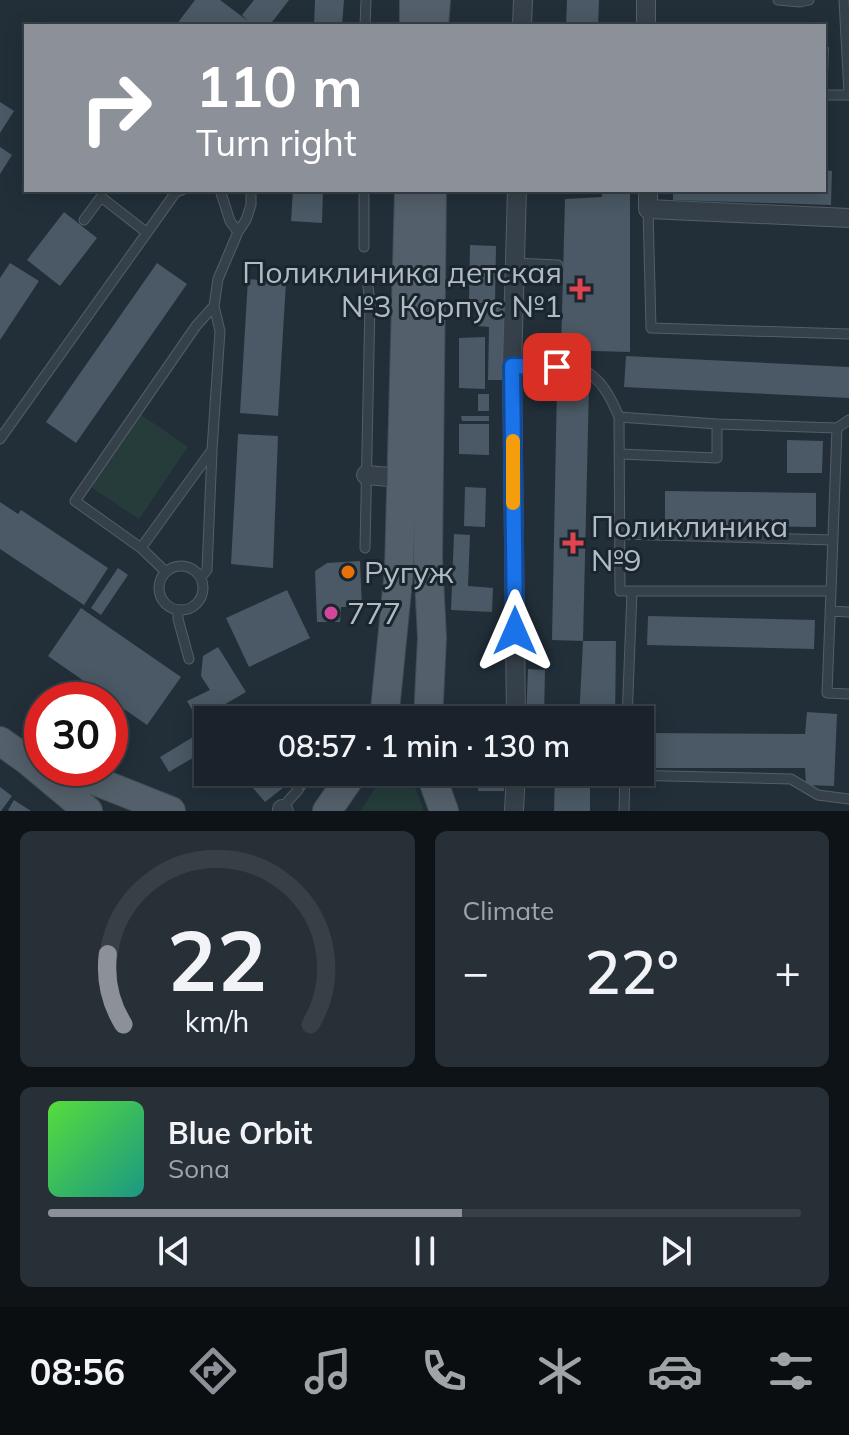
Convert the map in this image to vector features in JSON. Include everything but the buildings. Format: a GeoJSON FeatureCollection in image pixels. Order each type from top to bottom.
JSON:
{"type":"FeatureCollection","features":[{"type":"Feature","properties":{"kind":"main road"},"geometry":{"type":"LineString","coordinates":[[414,0],[414,24]]}},
{"type":"Feature","properties":{"kind":"main road"},"geometry":{"type":"LineString","coordinates":[[434,24],[436,0]]}},
{"type":"Feature","properties":{"kind":"main road"},"geometry":{"type":"LineString","coordinates":[[385,706],[399,570],[409,192]]}},
{"type":"Feature","properties":{"kind":"main road"},"geometry":{"type":"LineString","coordinates":[[429,706],[432,638],[428,558],[432,192]]}},
{"type":"Feature","properties":{"kind":"main road"},"geometry":{"type":"LineString","coordinates":[[0,735],[24,751]]}},
{"type":"Feature","properties":{"kind":"main road"},"geometry":{"type":"LineString","coordinates":[[0,741],[24,754]]}},
{"type":"Feature","properties":{"kind":"main road"},"geometry":{"type":"LineString","coordinates":[[62,786],[88,811]]}},
{"type":"Feature","properties":{"kind":"main road"},"geometry":{"type":"LineString","coordinates":[[108,786],[171,811]]}},
{"type":"Feature","properties":{"kind":"main road"},"geometry":{"type":"LineString","coordinates":[[327,811],[344,786]]}},
{"type":"Feature","properties":{"kind":"main road"},"geometry":{"type":"LineString","coordinates":[[435,786],[444,811]]}},
{"type":"Feature","properties":{"kind":"street"},"geometry":{"type":"LineString","coordinates":[[522,24],[523,0]]}},
{"type":"Feature","properties":{"kind":"street"},"geometry":{"type":"LineString","coordinates":[[646,0],[646,24]]}},
{"type":"Feature","properties":{"kind":"street"},"geometry":{"type":"LineString","coordinates":[[516,706],[512,366],[517,192]]}},
{"type":"Feature","properties":{"kind":"street"},"geometry":{"type":"LineString","coordinates":[[648,199],[849,218]]}},
{"type":"Feature","properties":{"kind":"street"},"geometry":{"type":"LineString","coordinates":[[366,475],[402,478]]}},
{"type":"Feature","properties":{"kind":"street"},"geometry":{"type":"LineString","coordinates":[[514,811],[515,786]]}},
{"type":"Feature","properties":{"kind":"lane"},"geometry":{"type":"LineString","coordinates":[[365,24],[366,0]]}},
{"type":"Feature","properties":{"kind":"lane"},"geometry":{"type":"LineString","coordinates":[[778,0],[809,0]]}},
{"type":"Feature","properties":{"kind":"lane"},"geometry":{"type":"LineString","coordinates":[[826,95],[849,94],[844,0]]}},
{"type":"Feature","properties":{"kind":"lane"},"geometry":{"type":"LineString","coordinates":[[0,439],[176,192]]}},
{"type":"Feature","properties":{"kind":"lane"},"geometry":{"type":"LineString","coordinates":[[221,192],[230,221],[238,232]]}},
{"type":"Feature","properties":{"kind":"lane"},"geometry":{"type":"LineString","coordinates":[[201,577],[207,570],[220,331],[214,306],[218,279],[246,220],[251,192]]}},
{"type":"Feature","properties":{"kind":"lane"},"geometry":{"type":"LineString","coordinates":[[364,192],[364,247]]}},
{"type":"Feature","properties":{"kind":"lane"},"geometry":{"type":"LineString","coordinates":[[84,220],[101,197],[146,232]]}},
{"type":"Feature","properties":{"kind":"lane"},"geometry":{"type":"LineString","coordinates":[[648,199],[651,328],[849,334]]}},
{"type":"Feature","properties":{"kind":"lane"},"geometry":{"type":"LineString","coordinates":[[515,263],[558,265]]}},
{"type":"Feature","properties":{"kind":"lane"},"geometry":{"type":"LineString","coordinates":[[365,548],[370,302],[366,271]]}},
{"type":"Feature","properties":{"kind":"lane"},"geometry":{"type":"LineString","coordinates":[[166,572],[141,548],[75,501],[196,326],[214,306]]}},
{"type":"Feature","properties":{"kind":"lane"},"geometry":{"type":"LineString","coordinates":[[512,366],[580,368],[600,382],[619,417],[620,591],[831,591]]}},
{"type":"Feature","properties":{"kind":"lane"},"geometry":{"type":"LineString","coordinates":[[619,417],[837,428],[849,420]]}},
{"type":"Feature","properties":{"kind":"lane"},"geometry":{"type":"LineString","coordinates":[[619,454],[717,458],[717,424]]}},
{"type":"Feature","properties":{"kind":"lane"},"geometry":{"type":"LineString","coordinates":[[837,428],[827,693],[849,694]]}},
{"type":"Feature","properties":{"kind":"lane"},"geometry":{"type":"LineString","coordinates":[[141,548],[212,450]]}},
{"type":"Feature","properties":{"kind":"lane"},"geometry":{"type":"LineString","coordinates":[[620,534],[833,540]]}},
{"type":"Feature","properties":{"kind":"lane"},"geometry":{"type":"LineString","coordinates":[[185,566],[201,577],[204,591],[198,603],[185,610],[166,604],[159,591],[161,578],[171,568],[185,566]]}},
{"type":"Feature","properties":{"kind":"lane"},"geometry":{"type":"LineString","coordinates":[[628,706],[632,591]]}},
{"type":"Feature","properties":{"kind":"lane"},"geometry":{"type":"LineString","coordinates":[[178,610],[189,659]]}},
{"type":"Feature","properties":{"kind":"lane"},"geometry":{"type":"LineString","coordinates":[[830,611],[849,612]]}},
{"type":"Feature","properties":{"kind":"lane"},"geometry":{"type":"LineString","coordinates":[[654,775],[791,779],[818,795],[849,799]]}},
{"type":"Feature","properties":{"kind":"lane"},"geometry":{"type":"LineString","coordinates":[[624,811],[625,786]]}},
{"type":"Feature","properties":{"kind":"lane"},"geometry":{"type":"LineString","coordinates":[[282,810],[298,790]]}},
{"type":"Feature","properties":{"kind":"green space"},"geometry":{"type":"Polygon","coordinates":[[[140,414],[188,447],[139,519],[91,487],[140,414]]]}},
{"type":"Feature","properties":{"kind":"green space"},"geometry":{"type":"Polygon","coordinates":[[[377,786],[414,786],[424,811],[360,811],[377,786]]]}},
{"type":"Feature","properties":{"kind":"slow traffic"},"geometry":{"type":"LineString","coordinates":[[513,441],[513,503]]}},
{"type":"Feature","properties":{"kind":"place","name":"Поликлиника детская №3 Корпус №1"},"geometry":{"type":"Point","coordinates":[580,289]}},
{"type":"Feature","properties":{"kind":"place","name":"Поликлиника №9"},"geometry":{"type":"Point","coordinates":[573,543]}},
{"type":"Feature","properties":{"kind":"place","name":"Ругуж"},"geometry":{"type":"Point","coordinates":[348,572]}},
{"type":"Feature","properties":{"kind":"place","name":"777"},"geometry":{"type":"Point","coordinates":[331,613]}},
{"type":"Feature","properties":{"kind":"route"},"geometry":{"type":"LineString","coordinates":[[515,631],[512,366],[557,367]]}}]}
